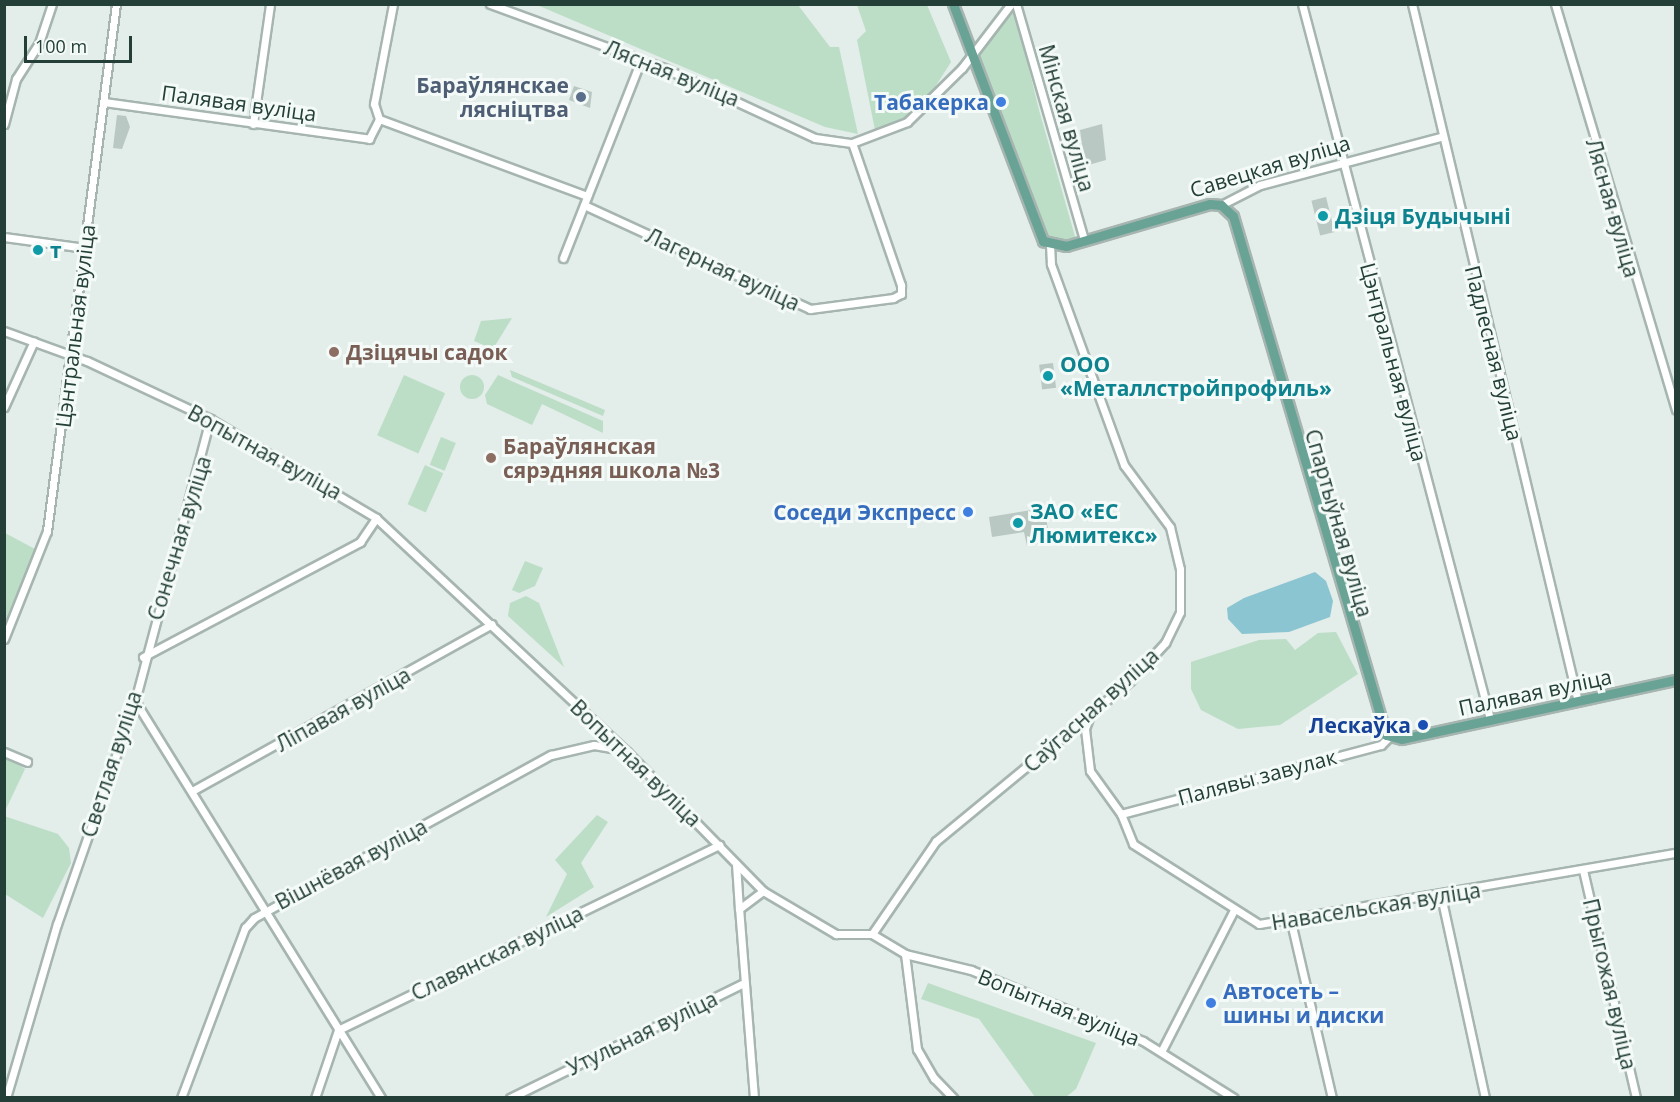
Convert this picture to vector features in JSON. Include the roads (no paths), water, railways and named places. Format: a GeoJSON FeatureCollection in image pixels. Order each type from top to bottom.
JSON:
{"type":"FeatureCollection","features":[{"type":"Feature","properties":{"kind":"main road"},"geometry":{"type":"LineString","coordinates":[[953,4],[1047,243]]}},
{"type":"Feature","properties":{"kind":"main road","name":"Савецкая вуліца"},"geometry":{"type":"LineString","coordinates":[[1047,243],[1084,240],[1221,205]]}},
{"type":"Feature","properties":{"kind":"main road","name":"Спартыўная вуліца"},"geometry":{"type":"LineString","coordinates":[[1221,205],[1233,216],[1378,720],[1390,736]]}},
{"type":"Feature","properties":{"kind":"main road","name":"Палявая вуліца"},"geometry":{"type":"LineString","coordinates":[[1390,736],[1402,739],[1676,680]]}},
{"type":"Feature","properties":{"kind":"street"},"geometry":{"type":"LineString","coordinates":[[4,124],[16,79],[39,42],[52,4]]}},
{"type":"Feature","properties":{"kind":"street","name":"Цэнтральная вуліца"},"geometry":{"type":"LineString","coordinates":[[4,639],[47,531],[72,357],[117,4]]}},
{"type":"Feature","properties":{"kind":"street"},"geometry":{"type":"LineString","coordinates":[[253,124],[270,4]]}},
{"type":"Feature","properties":{"kind":"street"},"geometry":{"type":"LineString","coordinates":[[393,4],[374,104],[379,119],[587,196]]}},
{"type":"Feature","properties":{"kind":"street","name":"Лясная вуліца"},"geometry":{"type":"LineString","coordinates":[[490,4],[641,60],[815,138],[852,143]]}},
{"type":"Feature","properties":{"kind":"street"},"geometry":{"type":"LineString","coordinates":[[852,143],[907,122],[972,55],[1011,4]]}},
{"type":"Feature","properties":{"kind":"street","name":"Мінская вуліца"},"geometry":{"type":"LineString","coordinates":[[1016,4],[1084,240]]}},
{"type":"Feature","properties":{"kind":"street","name":"Цэнтральная вуліца"},"geometry":{"type":"LineString","coordinates":[[1302,4],[1341,162],[1490,719]]}},
{"type":"Feature","properties":{"kind":"street","name":"Падлесная вуліца"},"geometry":{"type":"LineString","coordinates":[[1412,4],[1440,137],[1546,552],[1578,702]]}},
{"type":"Feature","properties":{"kind":"street","name":"Лясная вуліца"},"geometry":{"type":"LineString","coordinates":[[1555,4],[1676,410]]}},
{"type":"Feature","properties":{"kind":"street"},"geometry":{"type":"LineString","coordinates":[[563,258],[641,60]]}},
{"type":"Feature","properties":{"kind":"street","name":"Палявая вуліца"},"geometry":{"type":"LineString","coordinates":[[104,102],[369,139],[379,119]]}},
{"type":"Feature","properties":{"kind":"street","name":"Савецкая вуліца"},"geometry":{"type":"LineString","coordinates":[[1221,205],[1260,185],[1440,137]]}},
{"type":"Feature","properties":{"kind":"street","name":"Лагерная вуліца"},"geometry":{"type":"LineString","coordinates":[[584,205],[810,309],[901,294],[852,143]]}},
{"type":"Feature","properties":{"kind":"street"},"geometry":{"type":"LineString","coordinates":[[4,237],[84,249]]}},
{"type":"Feature","properties":{"kind":"street","name":"Саўгасная вуліца"},"geometry":{"type":"LineString","coordinates":[[872,934],[942,834],[1090,715],[1165,644],[1177,623],[1182,588],[1170,527],[1124,465],[1051,264],[1047,243]]}},
{"type":"Feature","properties":{"kind":"street"},"geometry":{"type":"LineString","coordinates":[[4,331],[72,357]]}},
{"type":"Feature","properties":{"kind":"street"},"geometry":{"type":"LineString","coordinates":[[4,407],[34,341]]}},
{"type":"Feature","properties":{"kind":"street","name":"Вопытная вуліца"},"geometry":{"type":"LineString","coordinates":[[72,357],[210,419],[376,518],[627,752],[763,891],[836,934],[872,934],[906,954],[971,970],[1162,1050],[1234,1098]]}},
{"type":"Feature","properties":{"kind":"street","name":"Сонечная вуліца"},"geometry":{"type":"LineString","coordinates":[[143,657],[193,496],[210,419]]}},
{"type":"Feature","properties":{"kind":"street"},"geometry":{"type":"LineString","coordinates":[[143,657],[360,542],[376,518]]}},
{"type":"Feature","properties":{"kind":"street","name":"Ліпавая вуліца"},"geometry":{"type":"LineString","coordinates":[[192,791],[492,624]]}},
{"type":"Feature","properties":{"kind":"street","name":"Светлая вуліца"},"geometry":{"type":"LineString","coordinates":[[6,1098],[57,924],[135,701],[143,657]]}},
{"type":"Feature","properties":{"kind":"street"},"geometry":{"type":"LineString","coordinates":[[135,701],[381,1098]]}},
{"type":"Feature","properties":{"kind":"street","name":"Навасельская вуліца"},"geometry":{"type":"LineString","coordinates":[[1090,715],[1085,729],[1090,771],[1121,814],[1133,844],[1259,924],[1291,922],[1676,853]]}},
{"type":"Feature","properties":{"kind":"street","name":"Палявы завулак"},"geometry":{"type":"LineString","coordinates":[[1121,814],[1381,745],[1390,736]]}},
{"type":"Feature","properties":{"kind":"street","name":"Вішнёвая вуліца"},"geometry":{"type":"LineString","coordinates":[[181,1098],[245,928],[264,911],[551,756],[594,744],[627,752]]}},
{"type":"Feature","properties":{"kind":"street"},"geometry":{"type":"LineString","coordinates":[[4,752],[27,762]]}},
{"type":"Feature","properties":{"kind":"street","name":"Славянская вуліца"},"geometry":{"type":"LineString","coordinates":[[338,1030],[720,845]]}},
{"type":"Feature","properties":{"kind":"street"},"geometry":{"type":"LineString","coordinates":[[736,864],[742,984],[754,1098]]}},
{"type":"Feature","properties":{"kind":"street","name":"Прыгожая вуліца"},"geometry":{"type":"LineString","coordinates":[[1583,870],[1636,1098]]}},
{"type":"Feature","properties":{"kind":"street"},"geometry":{"type":"LineString","coordinates":[[739,909],[763,891]]}},
{"type":"Feature","properties":{"kind":"street"},"geometry":{"type":"LineString","coordinates":[[1441,896],[1485,1098]]}},
{"type":"Feature","properties":{"kind":"street"},"geometry":{"type":"LineString","coordinates":[[1162,1050],[1234,910]]}},
{"type":"Feature","properties":{"kind":"street"},"geometry":{"type":"LineString","coordinates":[[1291,922],[1332,1098]]}},
{"type":"Feature","properties":{"kind":"street"},"geometry":{"type":"LineString","coordinates":[[906,954],[917,1048],[934,1078],[953,1098]]}},
{"type":"Feature","properties":{"kind":"street","name":"Утульная вуліца"},"geometry":{"type":"LineString","coordinates":[[510,1098],[742,984]]}},
{"type":"Feature","properties":{"kind":"street"},"geometry":{"type":"LineString","coordinates":[[315,1098],[338,1030]]}},
{"type":"Feature","properties":{"kind":"water"},"geometry":{"type":"Polygon","coordinates":[[[1315,572],[1326,581],[1333,601],[1330,617],[1289,632],[1242,634],[1228,619],[1227,608],[1244,598],[1315,572]]]}},
{"type":"Feature","properties":{"kind":"place","name":"Бараўлянскае лясніцтва"},"geometry":{"type":"Point","coordinates":[581,97]}},
{"type":"Feature","properties":{"kind":"place","name":"Табакерка"},"geometry":{"type":"Point","coordinates":[1001,102]}},
{"type":"Feature","properties":{"kind":"place","name":"Дзіця Будычыні"},"geometry":{"type":"Point","coordinates":[1323,216]}},
{"type":"Feature","properties":{"kind":"place","name":"т"},"geometry":{"type":"Point","coordinates":[38,250]}},
{"type":"Feature","properties":{"kind":"place","name":"Дзіцячы садок"},"geometry":{"type":"Point","coordinates":[334,352]}},
{"type":"Feature","properties":{"kind":"place","name":"ООО «Металлстройпрофиль»"},"geometry":{"type":"Point","coordinates":[1048,376]}},
{"type":"Feature","properties":{"kind":"place","name":"Бараўлянская сярэдняя школа №3"},"geometry":{"type":"Point","coordinates":[491,458]}},
{"type":"Feature","properties":{"kind":"place","name":"Соседи Экспресс"},"geometry":{"type":"Point","coordinates":[968,512]}},
{"type":"Feature","properties":{"kind":"place","name":"ЗАО «ЕС Люмитекс»"},"geometry":{"type":"Point","coordinates":[1018,523]}},
{"type":"Feature","properties":{"kind":"place","name":"Лескаўка"},"geometry":{"type":"Point","coordinates":[1423,725]}},
{"type":"Feature","properties":{"kind":"place","name":"Автосеть – шины и диски"},"geometry":{"type":"Point","coordinates":[1211,1003]}}]}
